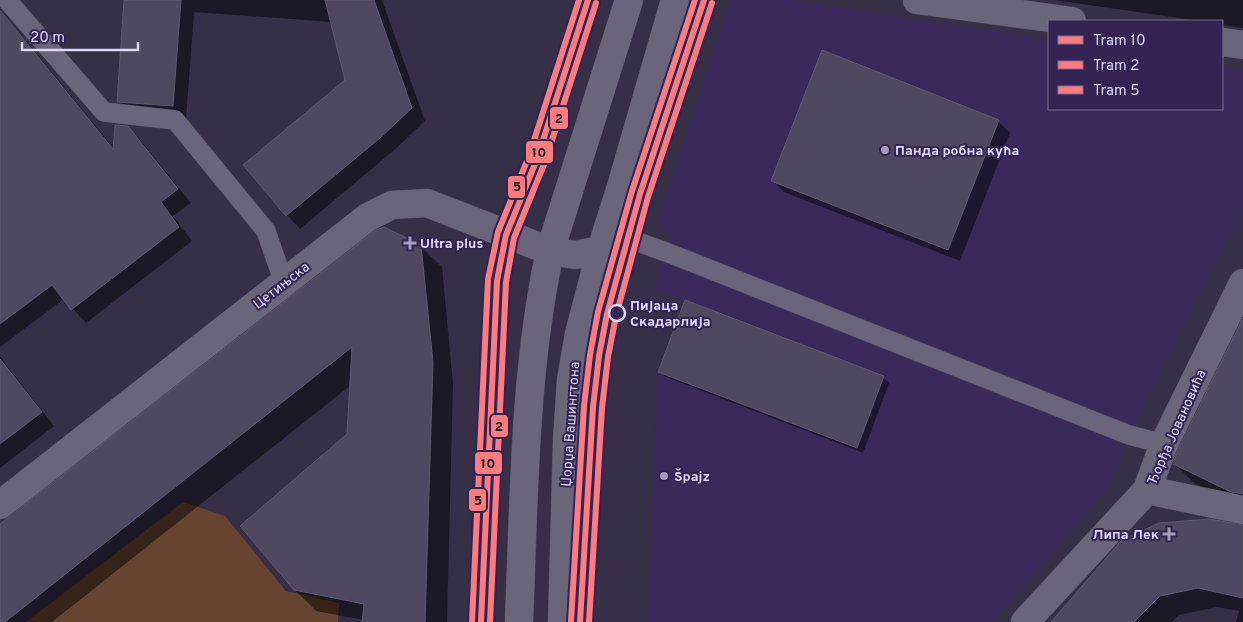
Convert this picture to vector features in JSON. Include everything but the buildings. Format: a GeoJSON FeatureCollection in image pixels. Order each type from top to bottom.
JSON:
{"type":"FeatureCollection","features":[{"type":"Feature","properties":{"kind":"street"},"geometry":{"type":"LineString","coordinates":[[520,614],[529,392],[541,292],[550,251],[629,0]]}},
{"type":"Feature","properties":{"kind":"street","name":"Џорџа Вашингтона"},"geometry":{"type":"LineString","coordinates":[[562,622],[567,441],[571,380],[578,334],[675,0]]}},
{"type":"Feature","properties":{"kind":"street"},"geometry":{"type":"LineString","coordinates":[[917,0],[1065,20]]}},
{"type":"Feature","properties":{"kind":"street"},"geometry":{"type":"LineString","coordinates":[[1223,42],[1243,45]]}},
{"type":"Feature","properties":{"kind":"street","name":"Цетињска"},"geometry":{"type":"LineString","coordinates":[[0,505],[368,217],[392,205],[427,204],[550,251],[575,255],[604,240]]}},
{"type":"Feature","properties":{"kind":"street","name":"Ђорђа Јовановића"},"geometry":{"type":"LineString","coordinates":[[1025,622],[1148,490],[1164,444],[1243,282]]}},
{"type":"Feature","properties":{"kind":"street"},"geometry":{"type":"LineString","coordinates":[[1148,490],[1243,510]]}},
{"type":"Feature","properties":{"kind":"lane"},"geometry":{"type":"LineString","coordinates":[[8,0],[104,112],[175,120],[266,231],[284,283]]}},
{"type":"Feature","properties":{"kind":"lane"},"geometry":{"type":"LineString","coordinates":[[604,240],[666,252],[1129,435],[1164,444]]}},
{"type":"Feature","properties":{"kind":"shaded area","name":"Пијаца Скадарлија"},"geometry":{"type":"Polygon","coordinates":[[[731,0],[789,0],[1048,40],[1048,110],[1223,110],[1223,67],[1243,70],[1243,209],[1129,435],[1109,486],[992,622],[648,622],[658,372],[685,301],[654,288],[672,232],[657,226],[731,0]]]}},
{"type":"Feature","properties":{"kind":"shaded area"},"geometry":{"type":"Polygon","coordinates":[[[183,502],[225,516],[286,591],[339,603],[338,622],[26,622],[183,502]]]}},
{"type":"Feature","properties":{"kind":"tram line","name":"5"},"geometry":{"type":"LineString","coordinates":[[472,622],[488,279],[498,232],[529,156],[579,0]]}},
{"type":"Feature","properties":{"kind":"tram line","name":"10"},"geometry":{"type":"LineString","coordinates":[[481,622],[497,281],[506,235],[537,159],[588,0]]}},
{"type":"Feature","properties":{"kind":"tram line","name":"5"},"geometry":{"type":"LineString","coordinates":[[571,621],[584,406],[590,355],[598,312],[632,191],[695,0]]}},
{"type":"Feature","properties":{"kind":"tram line","name":"10"},"geometry":{"type":"LineString","coordinates":[[580,622],[593,407],[599,356],[607,314],[640,194],[704,0]]}},
{"type":"Feature","properties":{"kind":"tram line","name":"2"},"geometry":{"type":"LineString","coordinates":[[490,622],[506,282],[514,238],[545,162],[596,3]]}},
{"type":"Feature","properties":{"kind":"tram line","name":"2"},"geometry":{"type":"LineString","coordinates":[[589,622],[602,408],[608,357],[616,316],[648,197],[712,3]]}},
{"type":"Feature","properties":{"kind":"place","name":"Панда робна кућа"},"geometry":{"type":"Point","coordinates":[885,150]}},
{"type":"Feature","properties":{"kind":"place","name":"Ultra plus"},"geometry":{"type":"Point","coordinates":[410,243]}},
{"type":"Feature","properties":{"kind":"place","name":"Пијаца Скадарлија"},"geometry":{"type":"Point","coordinates":[617,313]}},
{"type":"Feature","properties":{"kind":"place","name":"Špajz"},"geometry":{"type":"Point","coordinates":[664,476]}},
{"type":"Feature","properties":{"kind":"place","name":"Липа Лек"},"geometry":{"type":"Point","coordinates":[1169,534]}}]}
